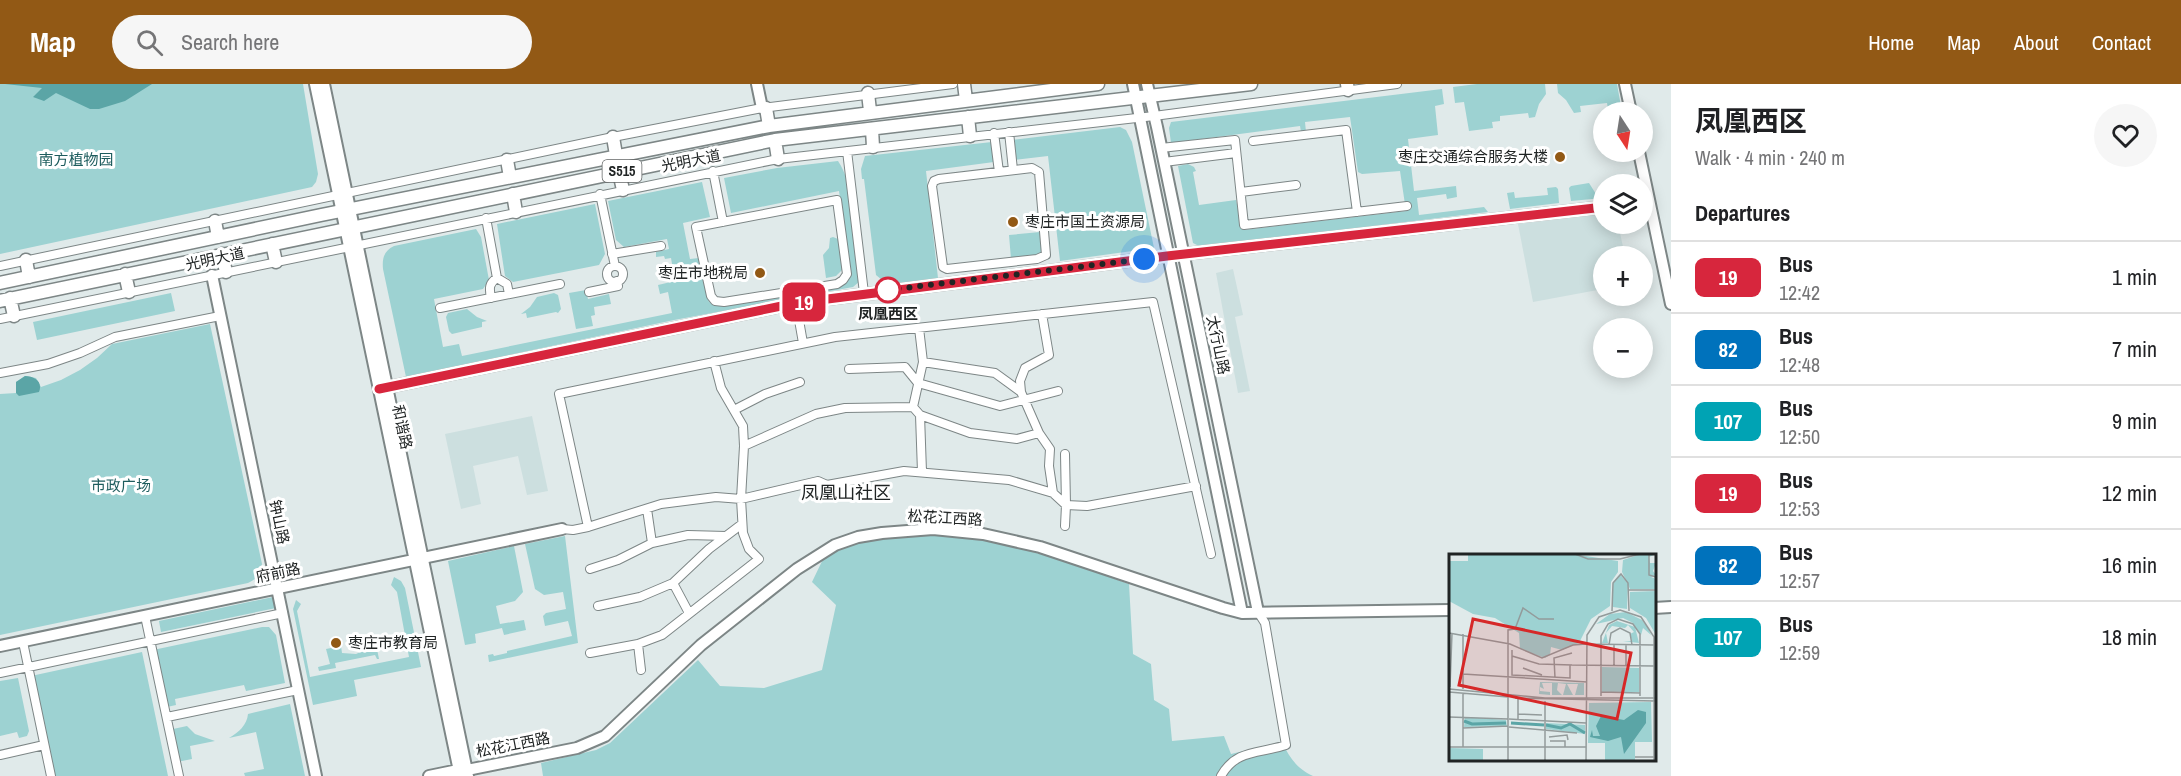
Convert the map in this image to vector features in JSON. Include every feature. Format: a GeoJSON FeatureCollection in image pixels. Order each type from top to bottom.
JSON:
{"type":"FeatureCollection","features":[{"type":"Feature","properties":{"kind":"main road"},"geometry":{"type":"LineString","coordinates":[[964,84],[966,100]]}},
{"type":"Feature","properties":{"kind":"main road","name":"光明大道"},"geometry":{"type":"LineString","coordinates":[[0,283],[346,210],[769,126],[870,111],[1098,84]]}},
{"type":"Feature","properties":{"kind":"main road","name":"光明大道"},"geometry":{"type":"LineString","coordinates":[[5,299],[775,140],[1135,98],[1148,90],[1251,84]]}},
{"type":"Feature","properties":{"kind":"main road"},"geometry":{"type":"LineString","coordinates":[[868,93],[870,111]]}},
{"type":"Feature","properties":{"kind":"main road"},"geometry":{"type":"LineString","coordinates":[[764,108],[769,126]]}},
{"type":"Feature","properties":{"kind":"main road"},"geometry":{"type":"LineString","coordinates":[[968,117],[970,136]]}},
{"type":"Feature","properties":{"kind":"main road"},"geometry":{"type":"LineString","coordinates":[[872,129],[873,147]]}},
{"type":"Feature","properties":{"kind":"main road"},"geometry":{"type":"LineString","coordinates":[[613,137],[616,155]]}},
{"type":"Feature","properties":{"kind":"main road"},"geometry":{"type":"LineString","coordinates":[[775,140],[778,159]]}},
{"type":"Feature","properties":{"kind":"main road"},"geometry":{"type":"LineString","coordinates":[[507,160],[510,177]]}},
{"type":"Feature","properties":{"kind":"main road"},"geometry":{"type":"LineString","coordinates":[[620,172],[623,190]]}},
{"type":"Feature","properties":{"kind":"main road"},"geometry":{"type":"LineString","coordinates":[[513,194],[516,212]]}},
{"type":"Feature","properties":{"kind":"main road"},"geometry":{"type":"LineString","coordinates":[[215,221],[218,237]]}},
{"type":"Feature","properties":{"kind":"main road"},"geometry":{"type":"LineString","coordinates":[[272,244],[276,262]]}},
{"type":"Feature","properties":{"kind":"main road"},"geometry":{"type":"LineString","coordinates":[[222,254],[226,272]]}},
{"type":"Feature","properties":{"kind":"main road"},"geometry":{"type":"LineString","coordinates":[[26,260],[29,277]]}},
{"type":"Feature","properties":{"kind":"main road"},"geometry":{"type":"LineString","coordinates":[[125,274],[129,292]]}},
{"type":"Feature","properties":{"kind":"main road"},"geometry":{"type":"LineString","coordinates":[[5,299],[14,316]]}},
{"type":"Feature","properties":{"kind":"street","name":"和谐路"},"geometry":{"type":"LineString","coordinates":[[315,84],[343,194]]}},
{"type":"Feature","properties":{"kind":"street","name":"和谐路"},"geometry":{"type":"LineString","coordinates":[[324,84],[353,245],[464,772]]}},
{"type":"Feature","properties":{"kind":"street"},"geometry":{"type":"LineString","coordinates":[[757,84],[764,108]]}},
{"type":"Feature","properties":{"kind":"street","name":"S515"},"geometry":{"type":"LineString","coordinates":[[0,266],[613,137],[764,108],[953,84]]}},
{"type":"Feature","properties":{"kind":"street","name":"太行山路"},"geometry":{"type":"LineString","coordinates":[[1133,84],[1242,613]]}},
{"type":"Feature","properties":{"kind":"street","name":"光明大道"},"geometry":{"type":"LineString","coordinates":[[0,319],[778,159],[1154,116],[1348,87],[1397,84]]}},
{"type":"Feature","properties":{"kind":"street"},"geometry":{"type":"LineString","coordinates":[[1625,84],[1629,102]]}},
{"type":"Feature","properties":{"kind":"street","name":"太行山路"},"geometry":{"type":"LineString","coordinates":[[1148,90],[1258,612]]}},
{"type":"Feature","properties":{"kind":"street"},"geometry":{"type":"LineString","coordinates":[[1253,141],[1346,130],[1357,212]]}},
{"type":"Feature","properties":{"kind":"street"},"geometry":{"type":"LineString","coordinates":[[1009,132],[1013,170]]}},
{"type":"Feature","properties":{"kind":"street"},"geometry":{"type":"LineString","coordinates":[[994,133],[999,172]]}},
{"type":"Feature","properties":{"kind":"street"},"geometry":{"type":"LineString","coordinates":[[1161,148],[1235,140],[1244,225],[1407,206]]}},
{"type":"Feature","properties":{"kind":"street"},"geometry":{"type":"LineString","coordinates":[[847,151],[864,293]]}},
{"type":"Feature","properties":{"kind":"street"},"geometry":{"type":"LineString","coordinates":[[1164,162],[1236,153]]}},
{"type":"Feature","properties":{"kind":"street"},"geometry":{"type":"LineString","coordinates":[[1032,168],[1039,172],[1046,255],[1037,260],[947,269],[941,264],[932,186],[934,182],[939,179],[999,172],[1032,168]]}},
{"type":"Feature","properties":{"kind":"street"},"geometry":{"type":"LineString","coordinates":[[713,171],[723,222]]}},
{"type":"Feature","properties":{"kind":"street"},"geometry":{"type":"LineString","coordinates":[[1241,192],[1296,185]]}},
{"type":"Feature","properties":{"kind":"street"},"geometry":{"type":"LineString","coordinates":[[589,292],[618,286],[617,281],[623,274],[620,267],[615,266],[600,194]]}},
{"type":"Feature","properties":{"kind":"street"},"geometry":{"type":"LineString","coordinates":[[837,200],[847,274],[837,284],[724,302],[715,301],[711,296],[696,227],[723,222],[837,200]]}},
{"type":"Feature","properties":{"kind":"street"},"geometry":{"type":"LineString","coordinates":[[383,388],[796,303],[1167,256],[1593,208]]}},
{"type":"Feature","properties":{"kind":"street"},"geometry":{"type":"LineString","coordinates":[[486,218],[497,278],[507,284],[509,294]]}},
{"type":"Feature","properties":{"kind":"street"},"geometry":{"type":"LineString","coordinates":[[1653,231],[1671,304]]}},
{"type":"Feature","properties":{"kind":"street"},"geometry":{"type":"LineString","coordinates":[[612,254],[661,246]]}},
{"type":"Feature","properties":{"kind":"street","name":"钟山路"},"geometry":{"type":"LineString","coordinates":[[212,275],[316,776]]}},
{"type":"Feature","properties":{"kind":"street"},"geometry":{"type":"LineString","coordinates":[[491,298],[489,288],[492,281],[497,278]]}},
{"type":"Feature","properties":{"kind":"street"},"geometry":{"type":"LineString","coordinates":[[440,308],[560,284]]}},
{"type":"Feature","properties":{"kind":"street"},"geometry":{"type":"LineString","coordinates":[[588,527],[559,394],[803,343],[1154,302],[1211,554]]}},
{"type":"Feature","properties":{"kind":"street"},"geometry":{"type":"LineString","coordinates":[[796,303],[803,343]]}},
{"type":"Feature","properties":{"kind":"street"},"geometry":{"type":"LineString","coordinates":[[1042,314],[1049,355],[1025,368],[1020,381],[1022,396],[1039,433],[1050,449],[1049,466],[1053,493]]}},
{"type":"Feature","properties":{"kind":"street"},"geometry":{"type":"LineString","coordinates":[[0,373],[48,364],[81,353],[116,337],[220,315]]}},
{"type":"Feature","properties":{"kind":"street"},"geometry":{"type":"LineString","coordinates":[[913,407],[923,362],[919,328]]}},
{"type":"Feature","properties":{"kind":"street"},"geometry":{"type":"LineString","coordinates":[[590,653],[638,644],[662,635],[759,559],[749,549],[743,533],[741,499],[743,426],[721,388],[714,361]]}},
{"type":"Feature","properties":{"kind":"street"},"geometry":{"type":"LineString","coordinates":[[923,362],[995,373],[1022,396]]}},
{"type":"Feature","properties":{"kind":"street"},"geometry":{"type":"LineString","coordinates":[[849,369],[905,367],[918,383],[1000,406],[1022,396],[1058,391]]}},
{"type":"Feature","properties":{"kind":"street"},"geometry":{"type":"LineString","coordinates":[[734,410],[765,394],[800,382]]}},
{"type":"Feature","properties":{"kind":"street"},"geometry":{"type":"LineString","coordinates":[[744,446],[816,414],[845,408],[913,407],[920,415],[970,433],[1017,439],[1039,433]]}},
{"type":"Feature","properties":{"kind":"street"},"geometry":{"type":"LineString","coordinates":[[920,415],[922,472]]}},
{"type":"Feature","properties":{"kind":"street"},"geometry":{"type":"LineString","coordinates":[[1206,442],[1222,439]]}},
{"type":"Feature","properties":{"kind":"street"},"geometry":{"type":"LineString","coordinates":[[1065,454],[1065,526]]}},
{"type":"Feature","properties":{"kind":"street"},"geometry":{"type":"LineString","coordinates":[[562,529],[573,530],[588,527],[661,504],[716,497],[741,499],[818,481],[827,485],[904,471],[1009,480],[1053,493],[1066,505],[1087,506],[1196,486]]}},
{"type":"Feature","properties":{"kind":"street"},"geometry":{"type":"LineString","coordinates":[[647,509],[652,543]]}},
{"type":"Feature","properties":{"kind":"street"},"geometry":{"type":"LineString","coordinates":[[598,606],[640,597],[673,583],[709,549],[742,524]]}},
{"type":"Feature","properties":{"kind":"street","name":"府前路"},"geometry":{"type":"LineString","coordinates":[[0,646],[562,529]]}},
{"type":"Feature","properties":{"kind":"street","name":"松花江西路"},"geometry":{"type":"LineString","coordinates":[[429,776],[464,772],[577,748],[605,736],[688,656],[788,575],[835,545],[858,537],[905,530],[933,529],[983,534],[1040,547],[1242,613],[1449,610]]}},
{"type":"Feature","properties":{"kind":"street"},"geometry":{"type":"LineString","coordinates":[[590,569],[618,560],[652,543],[688,535],[726,536]]}},
{"type":"Feature","properties":{"kind":"street"},"geometry":{"type":"LineString","coordinates":[[673,583],[689,613]]}},
{"type":"Feature","properties":{"kind":"street"},"geometry":{"type":"LineString","coordinates":[[1221,776],[1230,762],[1239,756],[1286,745],[1265,622],[1258,612]]}},
{"type":"Feature","properties":{"kind":"street"},"geometry":{"type":"LineString","coordinates":[[0,673],[282,613]]}},
{"type":"Feature","properties":{"kind":"street"},"geometry":{"type":"LineString","coordinates":[[146,616],[179,776]]}},
{"type":"Feature","properties":{"kind":"street"},"geometry":{"type":"LineString","coordinates":[[22,642],[51,776]]}},
{"type":"Feature","properties":{"kind":"street"},"geometry":{"type":"LineString","coordinates":[[638,644],[641,670]]}},
{"type":"Feature","properties":{"kind":"street"},"geometry":{"type":"LineString","coordinates":[[166,717],[298,690]]}},
{"type":"Feature","properties":{"kind":"street"},"geometry":{"type":"LineString","coordinates":[[0,755],[44,745]]}},
{"type":"Feature","properties":{"kind":"shaded area"},"geometry":{"type":"Polygon","coordinates":[[[5,84],[152,84],[125,101],[99,109],[90,109],[56,93],[44,101],[33,97],[42,88],[5,84]]]}},
{"type":"Feature","properties":{"kind":"shaded area"},"geometry":{"type":"Polygon","coordinates":[[[1593,215],[1593,234],[1620,234],[1623,246],[1593,246],[1593,291],[1533,302],[1518,224],[1593,215]]]}},
{"type":"Feature","properties":{"kind":"shaded area"},"geometry":{"type":"Polygon","coordinates":[[[1233,269],[1243,315],[1235,317],[1250,391],[1238,393],[1216,273],[1233,269]]]}},
{"type":"Feature","properties":{"kind":"shaded area"},"geometry":{"type":"Polygon","coordinates":[[[25,376],[37,380],[40,385],[39,392],[19,396],[16,393],[16,382],[25,376]]]}},
{"type":"Feature","properties":{"kind":"shaded area"},"geometry":{"type":"Polygon","coordinates":[[[532,416],[548,491],[527,495],[518,456],[473,466],[481,504],[461,509],[445,434],[532,416]]]}},
{"type":"Feature","properties":{"kind":"green space","name":"南方植物园"},"geometry":{"type":"Polygon","coordinates":[[[0,84],[303,84],[318,174],[316,182],[312,187],[0,254],[0,84]]]}},
{"type":"Feature","properties":{"kind":"green space"},"geometry":{"type":"Polygon","coordinates":[[[1477,84],[1545,84],[1546,94],[1539,104],[1535,117],[1529,118],[1528,113],[1500,116],[1500,121],[1492,122],[1493,128],[1469,131],[1464,102],[1455,103],[1453,87],[1477,84]]]}},
{"type":"Feature","properties":{"kind":"green space"},"geometry":{"type":"Polygon","coordinates":[[[1557,84],[1617,84],[1620,102],[1593,102],[1593,105],[1580,106],[1581,112],[1574,113],[1566,100],[1558,93],[1557,84]]]}},
{"type":"Feature","properties":{"kind":"green space"},"geometry":{"type":"Polygon","coordinates":[[[1442,89],[1444,104],[1435,106],[1438,135],[1408,139],[1414,191],[1456,186],[1457,197],[1447,199],[1446,194],[1417,198],[1419,215],[1484,207],[1488,212],[1201,247],[1193,243],[1178,166],[1188,164],[1194,167],[1199,205],[1236,200],[1243,230],[1406,211],[1400,171],[1362,174],[1358,172],[1350,117],[1305,122],[1306,132],[1301,132],[1300,126],[1171,143],[1169,128],[1171,122],[1442,89]]]}},
{"type":"Feature","properties":{"kind":"green space"},"geometry":{"type":"Polygon","coordinates":[[[1120,127],[1126,130],[1132,142],[1154,248],[1060,261],[1048,156],[1014,160],[1011,140],[1120,127]]]}},
{"type":"Feature","properties":{"kind":"green space"},"geometry":{"type":"Polygon","coordinates":[[[992,142],[994,162],[926,171],[938,278],[888,285],[876,275],[861,169],[865,156],[992,142]]]}},
{"type":"Feature","properties":{"kind":"green space"},"geometry":{"type":"Polygon","coordinates":[[[838,161],[849,187],[855,219],[860,281],[853,287],[674,320],[406,377],[383,269],[384,255],[394,246],[476,229],[481,237],[489,280],[483,289],[434,299],[443,347],[459,344],[462,356],[672,313],[668,292],[660,294],[658,285],[675,281],[671,258],[656,257],[656,252],[669,249],[667,239],[624,247],[616,240],[608,201],[702,182],[710,217],[683,223],[690,259],[699,258],[709,302],[721,306],[834,287],[850,275],[839,191],[731,213],[724,178],[777,168],[838,161]]]}},
{"type":"Feature","properties":{"kind":"green space"},"geometry":{"type":"Polygon","coordinates":[[[1589,183],[1593,189],[1593,199],[1571,201],[1569,188],[1589,183]]]}},
{"type":"Feature","properties":{"kind":"green space"},"geometry":{"type":"Polygon","coordinates":[[[1556,187],[1559,203],[1510,209],[1507,193],[1514,192],[1515,198],[1548,195],[1547,188],[1556,187]]]}},
{"type":"Feature","properties":{"kind":"green space"},"geometry":{"type":"Polygon","coordinates":[[[595,204],[605,254],[599,265],[513,282],[505,276],[497,224],[595,204]]]}},
{"type":"Feature","properties":{"kind":"green space"},"geometry":{"type":"Polygon","coordinates":[[[1040,232],[1042,252],[1039,255],[1011,259],[1009,235],[1040,232]]]}},
{"type":"Feature","properties":{"kind":"green space"},"geometry":{"type":"Polygon","coordinates":[[[830,238],[838,239],[842,270],[836,276],[826,278],[823,255],[829,248],[830,238]]]}},
{"type":"Feature","properties":{"kind":"green space"},"geometry":{"type":"Polygon","coordinates":[[[586,290],[588,299],[609,294],[611,304],[594,307],[595,315],[591,316],[593,326],[576,329],[569,293],[586,290]]]}},
{"type":"Feature","properties":{"kind":"green space"},"geometry":{"type":"Polygon","coordinates":[[[171,293],[175,311],[37,340],[33,322],[171,293]]]}},
{"type":"Feature","properties":{"kind":"green space"},"geometry":{"type":"Polygon","coordinates":[[[554,293],[558,295],[561,309],[558,313],[527,318],[526,313],[521,314],[537,297],[554,293]]]}},
{"type":"Feature","properties":{"kind":"green space"},"geometry":{"type":"Polygon","coordinates":[[[467,309],[487,321],[482,322],[482,327],[452,334],[449,331],[446,317],[448,313],[467,309]]]}},
{"type":"Feature","properties":{"kind":"green space","name":"市政广场"},"geometry":{"type":"Polygon","coordinates":[[[210,324],[262,564],[258,576],[248,583],[0,635],[0,394],[16,393],[16,382],[25,376],[36,378],[41,387],[61,380],[97,358],[112,344],[210,324]]]}},
{"type":"Feature","properties":{"kind":"green space"},"geometry":{"type":"Polygon","coordinates":[[[918,532],[980,537],[1035,550],[1129,584],[1133,654],[1151,664],[1154,700],[1169,709],[1172,741],[1224,736],[1231,754],[1282,742],[1294,762],[1313,776],[543,776],[541,763],[596,750],[610,743],[698,660],[720,686],[764,688],[822,670],[836,605],[812,582],[825,555],[858,539],[918,532]]]}},
{"type":"Feature","properties":{"kind":"green space"},"geometry":{"type":"Polygon","coordinates":[[[565,536],[578,643],[489,662],[488,655],[493,654],[494,656],[572,636],[568,621],[545,626],[543,616],[546,613],[566,609],[563,592],[544,595],[535,589],[525,544],[565,536]]]}},
{"type":"Feature","properties":{"kind":"green space"},"geometry":{"type":"Polygon","coordinates":[[[514,546],[523,592],[515,601],[496,606],[500,624],[524,620],[526,630],[504,635],[502,628],[475,634],[476,643],[465,645],[448,561],[514,546]]]}},
{"type":"Feature","properties":{"kind":"green space"},"geometry":{"type":"Polygon","coordinates":[[[394,577],[401,581],[405,588],[421,667],[354,680],[357,696],[313,705],[293,609],[296,600],[301,604],[297,611],[310,677],[409,657],[397,592],[391,585],[394,577]]]}},
{"type":"Feature","properties":{"kind":"green space"},"geometry":{"type":"Polygon","coordinates":[[[273,597],[276,608],[161,632],[159,621],[273,597]]]}},
{"type":"Feature","properties":{"kind":"green space"},"geometry":{"type":"Polygon","coordinates":[[[269,627],[276,635],[285,683],[246,691],[244,685],[175,699],[176,705],[167,707],[153,650],[269,627]]]}},
{"type":"Feature","properties":{"kind":"green space"},"geometry":{"type":"Polygon","coordinates":[[[375,639],[379,659],[375,655],[335,663],[336,668],[319,671],[318,667],[330,664],[326,649],[341,646],[342,653],[356,654],[369,648],[368,640],[375,639]]]}},
{"type":"Feature","properties":{"kind":"green space"},"geometry":{"type":"Polygon","coordinates":[[[142,652],[168,776],[51,776],[31,676],[142,652]]]}},
{"type":"Feature","properties":{"kind":"green space"},"geometry":{"type":"Polygon","coordinates":[[[18,678],[29,731],[27,736],[19,738],[17,732],[0,736],[0,681],[18,678]]]}},
{"type":"Feature","properties":{"kind":"green space"},"geometry":{"type":"Polygon","coordinates":[[[290,704],[305,776],[245,776],[244,773],[264,769],[256,732],[229,738],[242,728],[248,714],[290,704]]]}},
{"type":"Feature","properties":{"kind":"green space"},"geometry":{"type":"Polygon","coordinates":[[[187,726],[195,734],[215,741],[190,746],[192,759],[177,762],[171,732],[173,729],[187,726]]]}},
{"type":"Feature","properties":{"kind":"bus line","name":"19"},"geometry":{"type":"LineString","coordinates":[[379,389],[796,303],[1167,256],[1593,208]]}},
{"type":"Feature","properties":{"kind":"place","name":"枣庄交通综合服务大楼"},"geometry":{"type":"Point","coordinates":[1560,157]}},
{"type":"Feature","properties":{"kind":"place","name":"枣庄市国土资源局"},"geometry":{"type":"Point","coordinates":[1013,222]}},
{"type":"Feature","properties":{"kind":"place","name":"枣庄市地税局"},"geometry":{"type":"Point","coordinates":[760,273]}},
{"type":"Feature","properties":{"kind":"place","name":"凤凰西区"},"geometry":{"type":"Point","coordinates":[888,290]}},
{"type":"Feature","properties":{"kind":"place","name":"枣庄市教育局"},"geometry":{"type":"Point","coordinates":[336,643]}},
{"type":"Feature","properties":{"kind":"district","name":"凤凰山社区"},"geometry":{"type":"Point","coordinates":[846,493]}},
{"type":"Feature","properties":{"kind":"route"},"geometry":{"type":"LineString","coordinates":[[888,290],[1144,259]]}}]}
